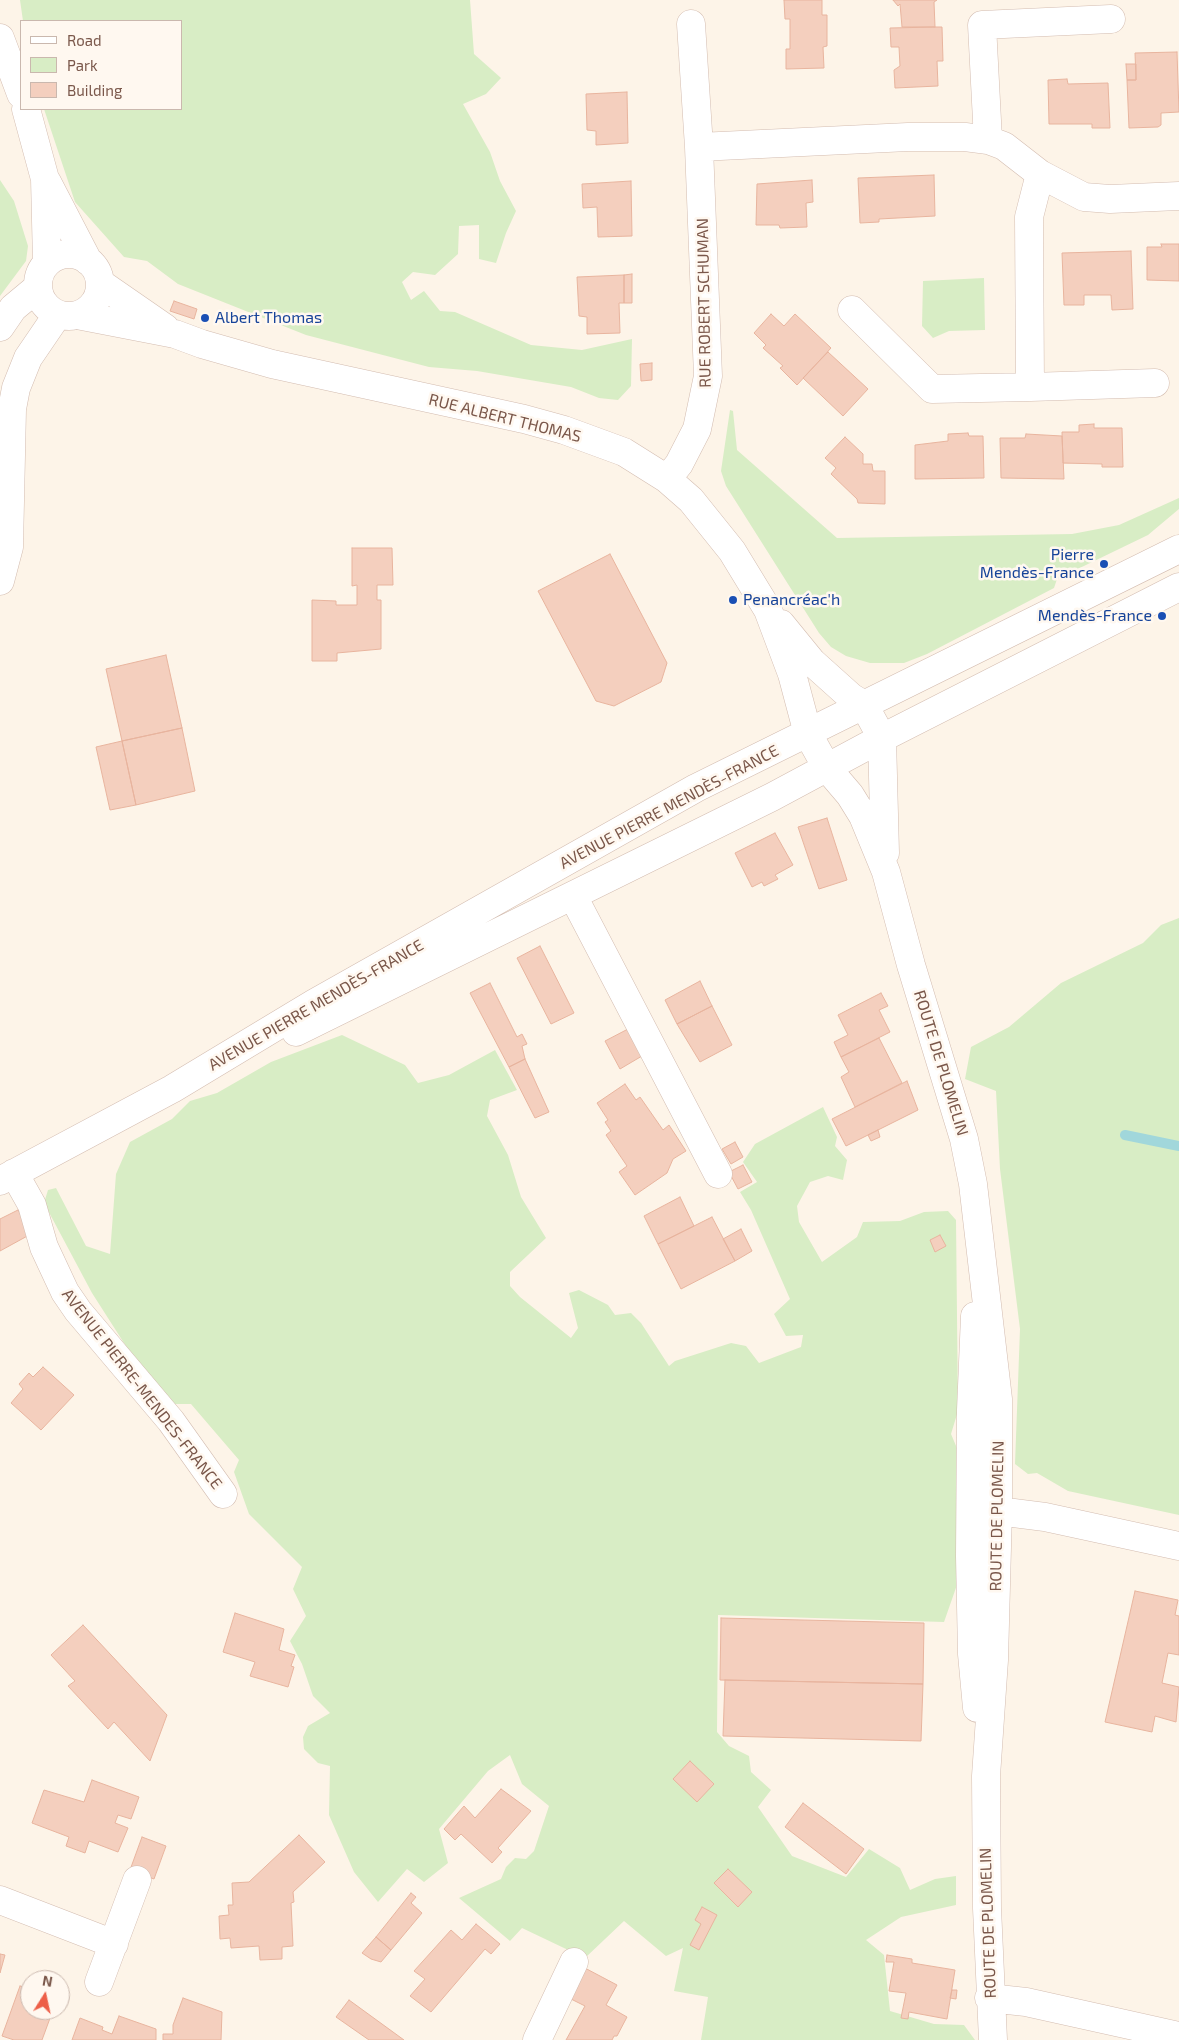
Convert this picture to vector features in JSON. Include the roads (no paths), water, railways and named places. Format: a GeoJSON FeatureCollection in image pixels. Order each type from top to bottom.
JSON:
{"type":"FeatureCollection","features":[{"type":"Feature","properties":{"kind":"street"},"geometry":{"type":"LineString","coordinates":[[988,140],[982,25],[1111,20]]}},
{"type":"Feature","properties":{"kind":"street","name":"RUE ROBERT SCHUMAN"},"geometry":{"type":"LineString","coordinates":[[667,479],[692,442],[702,414],[708,361],[699,147],[691,24]]}},
{"type":"Feature","properties":{"kind":"street"},"geometry":{"type":"LineString","coordinates":[[0,38],[20,91]]}},
{"type":"Feature","properties":{"kind":"street","name":"RUE ALBERT THOMAS"},"geometry":{"type":"LineString","coordinates":[[26,110],[45,179],[94,272],[175,334]]}},
{"type":"Feature","properties":{"kind":"street"},"geometry":{"type":"LineString","coordinates":[[699,147],[940,136],[988,140],[1004,146],[1040,174],[1067,190],[1094,199],[1179,196]]}},
{"type":"Feature","properties":{"kind":"street"},"geometry":{"type":"LineString","coordinates":[[1030,387],[1029,217],[1040,174]]}},
{"type":"Feature","properties":{"kind":"street","name":"RUE ALBERT THOMAS"},"geometry":{"type":"LineString","coordinates":[[45,179],[47,262]]}},
{"type":"Feature","properties":{"kind":"street"},"geometry":{"type":"LineString","coordinates":[[0,581],[9,547],[12,409],[16,388],[28,358],[67,315],[86,311],[99,296],[94,272],[77,254],[66,254],[47,262],[41,270],[37,288],[42,301],[67,315]]}},
{"type":"Feature","properties":{"kind":"street"},"geometry":{"type":"LineString","coordinates":[[0,327],[13,308],[37,288]]}},
{"type":"Feature","properties":{"kind":"street"},"geometry":{"type":"LineString","coordinates":[[852,310],[932,390],[1154,382]]}},
{"type":"Feature","properties":{"kind":"street","name":"RUE ALBERT THOMAS"},"geometry":{"type":"LineString","coordinates":[[67,315],[175,334],[202,344],[265,362],[564,430],[624,452],[667,479],[691,500],[719,532],[768,610],[812,662],[851,697],[864,705]]}},
{"type":"Feature","properties":{"kind":"street","name":"AVENUE PIERRE MENDÈS-FRANCE"},"geometry":{"type":"LineString","coordinates":[[7,1177],[172,1089],[313,1004],[696,788],[1179,549]]}},
{"type":"Feature","properties":{"kind":"street","name":"AVENUE PIERRE MENDÈS-FRANCE"},"geometry":{"type":"LineString","coordinates":[[172,1089],[360,1003],[772,798],[882,738],[1179,586]]}},
{"type":"Feature","properties":{"kind":"street","name":"RUE ALBERT THOMAS"},"geometry":{"type":"LineString","coordinates":[[768,610],[792,674],[808,734]]}},
{"type":"Feature","properties":{"kind":"street","name":"ROUTE DE PLOMELIN"},"geometry":{"type":"LineString","coordinates":[[864,705],[882,738],[886,872]]}},
{"type":"Feature","properties":{"kind":"street","name":"ROUTE DE PLOMELIN"},"geometry":{"type":"LineString","coordinates":[[808,734],[827,768],[850,795],[863,816],[886,872],[911,966],[964,1139],[973,1184],[998,1399],[998,1510],[994,1660],[986,1776],[989,1998],[993,2040]]}},
{"type":"Feature","properties":{"kind":"street","name":"AVENUE PIERRE MENDÈS-FRANCE"},"geometry":{"type":"LineString","coordinates":[[573,896],[718,1174]]}},
{"type":"Feature","properties":{"kind":"street","name":"AVENUE PIERRE-MENDES-FRANCE"},"geometry":{"type":"LineString","coordinates":[[7,1177],[32,1205],[44,1247],[65,1292],[78,1311],[171,1421],[223,1494]]}},
{"type":"Feature","properties":{"kind":"street","name":"ROUTE DE PLOMELIN"},"geometry":{"type":"LineString","coordinates":[[980,1257],[972,1371],[970,1508],[972,1654],[986,1776]]}},
{"type":"Feature","properties":{"kind":"street"},"geometry":{"type":"LineString","coordinates":[[970,1508],[1046,1517],[1179,1546]]}},
{"type":"Feature","properties":{"kind":"street"},"geometry":{"type":"LineString","coordinates":[[99,1982],[137,1880]]}},
{"type":"Feature","properties":{"kind":"street"},"geometry":{"type":"LineString","coordinates":[[0,1900],[114,1944]]}},
{"type":"Feature","properties":{"kind":"street"},"geometry":{"type":"LineString","coordinates":[[537,2040],[574,1962]]}},
{"type":"Feature","properties":{"kind":"street"},"geometry":{"type":"LineString","coordinates":[[989,1998],[1026,2002],[1179,2036]]}},
{"type":"Feature","properties":{"kind":"waterway"},"geometry":{"type":"LineString","coordinates":[[1125,1135],[1179,1146]]}},
{"type":"Feature","properties":{"kind":"place","name":"Albert Thomas"},"geometry":{"type":"Point","coordinates":[205,318]}},
{"type":"Feature","properties":{"kind":"place","name":"Pierre Mendès-France"},"geometry":{"type":"Point","coordinates":[1104,564]}},
{"type":"Feature","properties":{"kind":"place","name":"Penancréac'h"},"geometry":{"type":"Point","coordinates":[733,600]}},
{"type":"Feature","properties":{"kind":"place","name":"Mendès-France"},"geometry":{"type":"Point","coordinates":[1162,616]}}]}
